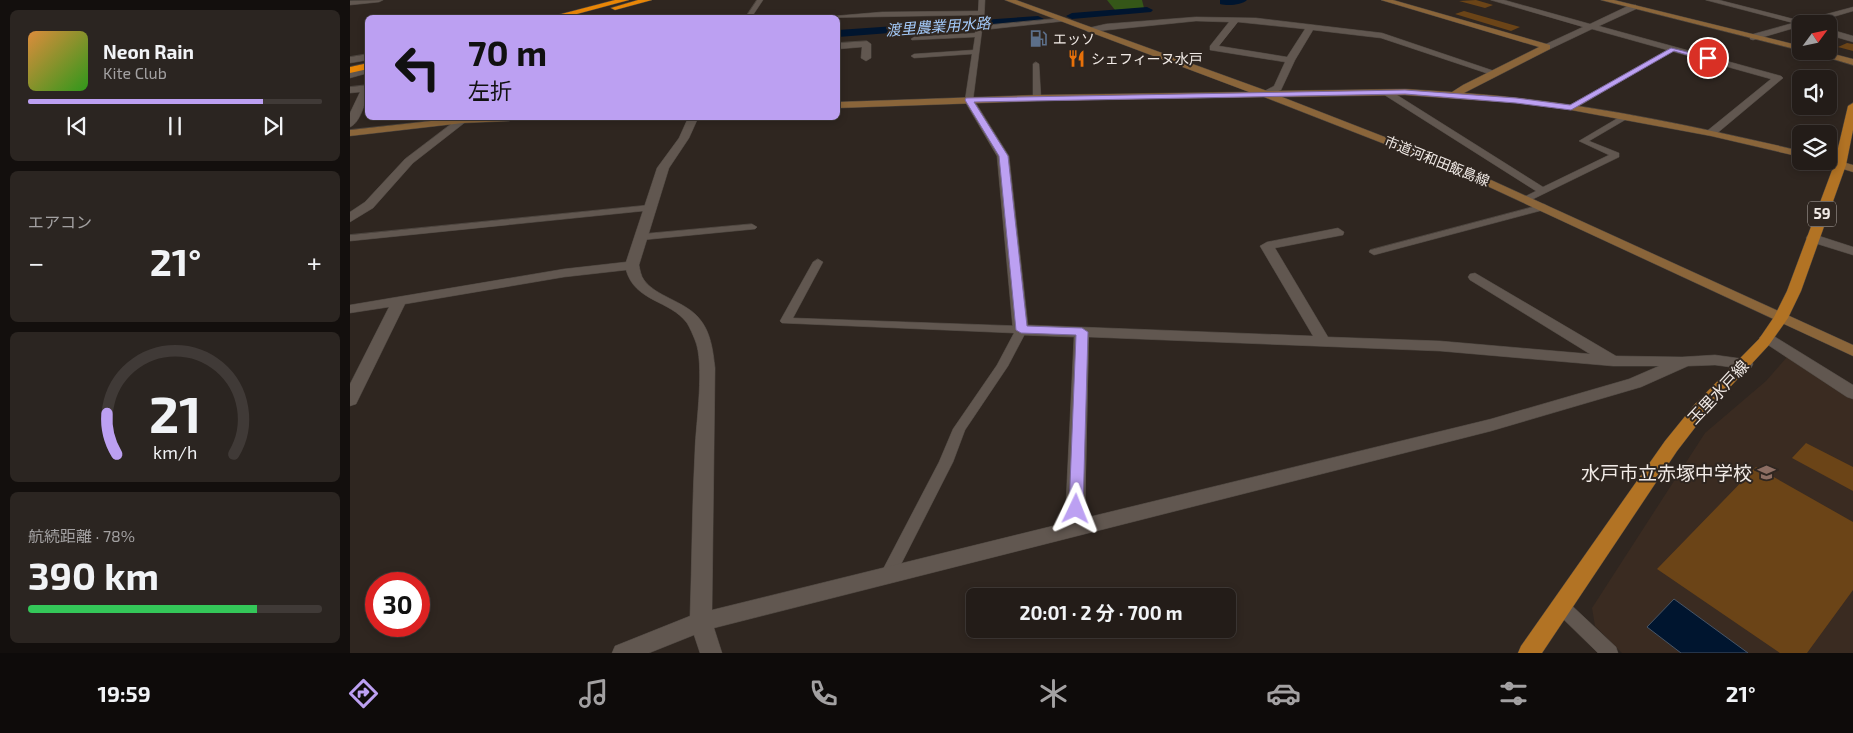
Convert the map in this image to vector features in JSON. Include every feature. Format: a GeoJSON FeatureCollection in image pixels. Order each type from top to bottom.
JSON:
{"type":"FeatureCollection","features":[{"type":"Feature","properties":{"kind":"highway"},"geometry":{"type":"LineString","coordinates":[[562,15],[625,0]]}},
{"type":"Feature","properties":{"kind":"highway"},"geometry":{"type":"LineString","coordinates":[[586,15],[648,0]]}},
{"type":"Feature","properties":{"kind":"highway"},"geometry":{"type":"LineString","coordinates":[[350,64],[365,59]]}},
{"type":"Feature","properties":{"kind":"highway"},"geometry":{"type":"LineString","coordinates":[[350,70],[365,67]]}},
{"type":"Feature","properties":{"kind":"main road","name":"玉里水戸線"},"geometry":{"type":"LineString","coordinates":[[1529,653],[1671,446],[1701,408],[1768,338],[1781,318],[1794,290],[1813,238],[1847,167],[1852,110]]}},
{"type":"Feature","properties":{"kind":"street"},"geometry":{"type":"LineString","coordinates":[[350,3],[378,0]]}},
{"type":"Feature","properties":{"kind":"street","name":"市道河和田飯島線"},"geometry":{"type":"LineString","coordinates":[[1009,0],[1418,153],[1527,199],[1853,351]]}},
{"type":"Feature","properties":{"kind":"street"},"geometry":{"type":"LineString","coordinates":[[1385,0],[1547,48]]}},
{"type":"Feature","properties":{"kind":"street"},"geometry":{"type":"LineString","coordinates":[[1495,0],[1778,78],[1711,133]]}},
{"type":"Feature","properties":{"kind":"street"},"geometry":{"type":"LineString","coordinates":[[1605,0],[1792,47]]}},
{"type":"Feature","properties":{"kind":"street"},"geometry":{"type":"LineString","coordinates":[[1715,0],[1792,21]]}},
{"type":"Feature","properties":{"kind":"street"},"geometry":{"type":"LineString","coordinates":[[1455,95],[1466,87],[1634,7]]}},
{"type":"Feature","properties":{"kind":"street"},"geometry":{"type":"LineString","coordinates":[[1831,15],[1853,9]]}},
{"type":"Feature","properties":{"kind":"street"},"geometry":{"type":"LineString","coordinates":[[1088,30],[1106,26],[1196,18],[1236,19],[1310,26],[1382,36],[1495,73]]}},
{"type":"Feature","properties":{"kind":"street"},"geometry":{"type":"LineString","coordinates":[[1236,19],[1213,48],[1290,60]]}},
{"type":"Feature","properties":{"kind":"street"},"geometry":{"type":"LineString","coordinates":[[1264,94],[1278,88],[1290,60],[1310,26]]}},
{"type":"Feature","properties":{"kind":"street"},"geometry":{"type":"LineString","coordinates":[[1752,37],[1792,26]]}},
{"type":"Feature","properties":{"kind":"street"},"geometry":{"type":"LineString","coordinates":[[1838,35],[1853,39]]}},
{"type":"Feature","properties":{"kind":"street"},"geometry":{"type":"LineString","coordinates":[[840,46],[868,44],[866,58]]}},
{"type":"Feature","properties":{"kind":"street"},"geometry":{"type":"LineString","coordinates":[[350,60],[365,58]]}},
{"type":"Feature","properties":{"kind":"street"},"geometry":{"type":"LineString","coordinates":[[1838,58],[1853,62]]}},
{"type":"Feature","properties":{"kind":"street"},"geometry":{"type":"LineString","coordinates":[[350,75],[365,71]]}},
{"type":"Feature","properties":{"kind":"street"},"geometry":{"type":"LineString","coordinates":[[350,90],[365,88]]}},
{"type":"Feature","properties":{"kind":"street"},"geometry":{"type":"LineString","coordinates":[[350,124],[365,92]]}},
{"type":"Feature","properties":{"kind":"street"},"geometry":{"type":"LineString","coordinates":[[840,105],[1037,98],[1386,92],[1455,95],[1571,107],[1711,133],[1792,152]]}},
{"type":"Feature","properties":{"kind":"street"},"geometry":{"type":"LineString","coordinates":[[968,100],[1003,156],[1021,330],[1440,346],[1613,361],[1715,360],[1744,364]]}},
{"type":"Feature","properties":{"kind":"street"},"geometry":{"type":"LineString","coordinates":[[350,133],[463,120]]}},
{"type":"Feature","properties":{"kind":"street"},"geometry":{"type":"LineString","coordinates":[[350,218],[369,205],[409,161],[463,120]]}},
{"type":"Feature","properties":{"kind":"street"},"geometry":{"type":"LineString","coordinates":[[692,120],[684,138],[663,168],[632,265],[636,280],[645,289],[678,308],[693,320],[704,342],[707,368],[703,472],[701,622],[711,653]]}},
{"type":"Feature","properties":{"kind":"street"},"geometry":{"type":"LineString","coordinates":[[1323,341],[1267,246],[1338,232]]}},
{"type":"Feature","properties":{"kind":"street"},"geometry":{"type":"LineString","coordinates":[[1813,238],[1853,251]]}},
{"type":"Feature","properties":{"kind":"street"},"geometry":{"type":"LineString","coordinates":[[350,309],[564,273],[632,265]]}},
{"type":"Feature","properties":{"kind":"street"},"geometry":{"type":"LineString","coordinates":[[1475,278],[1613,361]]}},
{"type":"Feature","properties":{"kind":"street"},"geometry":{"type":"LineString","coordinates":[[350,400],[399,301]]}},
{"type":"Feature","properties":{"kind":"street"},"geometry":{"type":"LineString","coordinates":[[1075,528],[1082,332]]}},
{"type":"Feature","properties":{"kind":"street"},"geometry":{"type":"LineString","coordinates":[[1768,338],[1853,393]]}},
{"type":"Feature","properties":{"kind":"street"},"geometry":{"type":"LineString","coordinates":[[623,653],[701,622],[1491,424],[1635,382],[1686,361]]}},
{"type":"Feature","properties":{"kind":"lane"},"geometry":{"type":"LineString","coordinates":[[750,15],[760,0]]}},
{"type":"Feature","properties":{"kind":"lane"},"geometry":{"type":"LineString","coordinates":[[981,21],[982,0]]}},
{"type":"Feature","properties":{"kind":"lane"},"geometry":{"type":"LineString","coordinates":[[840,16],[882,14],[981,14]]}},
{"type":"Feature","properties":{"kind":"lane"},"geometry":{"type":"LineString","coordinates":[[968,100],[979,28],[1063,20]]}},
{"type":"Feature","properties":{"kind":"lane"},"geometry":{"type":"LineString","coordinates":[[914,39],[977,35]]}},
{"type":"Feature","properties":{"kind":"lane"},"geometry":{"type":"LineString","coordinates":[[1571,107],[1673,49]]}},
{"type":"Feature","properties":{"kind":"lane"},"geometry":{"type":"LineString","coordinates":[[914,56],[974,52]]}},
{"type":"Feature","properties":{"kind":"lane"},"geometry":{"type":"LineString","coordinates":[[1036,64],[1037,98]]}},
{"type":"Feature","properties":{"kind":"lane"},"geometry":{"type":"LineString","coordinates":[[1386,92],[1543,190]]}},
{"type":"Feature","properties":{"kind":"lane"},"geometry":{"type":"LineString","coordinates":[[1527,199],[1616,155],[1583,141],[1626,117]]}},
{"type":"Feature","properties":{"kind":"lane"},"geometry":{"type":"LineString","coordinates":[[1374,252],[1544,207]]}},
{"type":"Feature","properties":{"kind":"lane"},"geometry":{"type":"LineString","coordinates":[[350,238],[650,208]]}},
{"type":"Feature","properties":{"kind":"lane"},"geometry":{"type":"LineString","coordinates":[[642,237],[752,228]]}},
{"type":"Feature","properties":{"kind":"lane"},"geometry":{"type":"LineString","coordinates":[[818,262],[786,321],[1021,330],[1002,366],[959,429],[946,462],[888,575]]}},
{"type":"Feature","properties":{"kind":"lane"},"geometry":{"type":"LineString","coordinates":[[1562,606],[1610,653]]}},
{"type":"Feature","properties":{"kind":"shaded area","name":"水戸市立赤塚中学校"},"geometry":{"type":"Polygon","coordinates":[[[1788,356],[1853,399],[1853,653],[1622,653],[1595,626],[1592,608],[1705,433],[1766,381],[1788,356]]]}},
{"type":"Feature","properties":{"kind":"green space"},"geometry":{"type":"Polygon","coordinates":[[[1107,0],[1142,0],[1144,8],[1115,10],[1107,0]]]}},
{"type":"Feature","properties":{"kind":"water"},"geometry":{"type":"Polygon","coordinates":[[[1674,599],[1748,653],[1681,653],[1647,627],[1674,599]]]}},
{"type":"Feature","properties":{"kind":"building"},"geometry":{"type":"Polygon","coordinates":[[[1476,0],[1493,5],[1485,8],[1459,1],[1476,0]]]}},
{"type":"Feature","properties":{"kind":"building"},"geometry":{"type":"Polygon","coordinates":[[[1464,11],[1520,27],[1511,31],[1455,14],[1464,11]]]}},
{"type":"Feature","properties":{"kind":"building"},"geometry":{"type":"Polygon","coordinates":[[[1847,43],[1853,44],[1853,51],[1838,47],[1847,43]]]}},
{"type":"Feature","properties":{"kind":"building"},"geometry":{"type":"Polygon","coordinates":[[[1806,443],[1853,467],[1853,491],[1792,458],[1806,443]]]}},
{"type":"Feature","properties":{"kind":"building"},"geometry":{"type":"Polygon","coordinates":[[[1756,467],[1853,522],[1853,590],[1807,653],[1780,653],[1657,569],[1756,467]]]}},
{"type":"Feature","properties":{"kind":"waterway","name":"渡里農業用水路"},"geometry":{"type":"LineString","coordinates":[[1224,2],[1242,0]]}},
{"type":"Feature","properties":{"kind":"waterway","name":"渡里農業用水路"},"geometry":{"type":"LineString","coordinates":[[1072,16],[1147,10]]}},
{"type":"Feature","properties":{"kind":"waterway","name":"渡里農業用水路"},"geometry":{"type":"LineString","coordinates":[[840,34],[1038,19]]}},
{"type":"Feature","properties":{"kind":"place","name":"エッソ"},"geometry":{"type":"Point","coordinates":[1039,39]}},
{"type":"Feature","properties":{"kind":"place","name":"シェフィーヌ水戸"},"geometry":{"type":"Point","coordinates":[1077,59]}},
{"type":"Feature","properties":{"kind":"place","name":"水戸市立赤塚中学校"},"geometry":{"type":"Point","coordinates":[1766,473]}},
{"type":"Feature","properties":{"kind":"route"},"geometry":{"type":"LineString","coordinates":[[1076,509],[1082,332],[1021,330],[1003,156],[968,100],[1405,92],[1516,100],[1571,107],[1673,49],[1708,58]]}}]}
